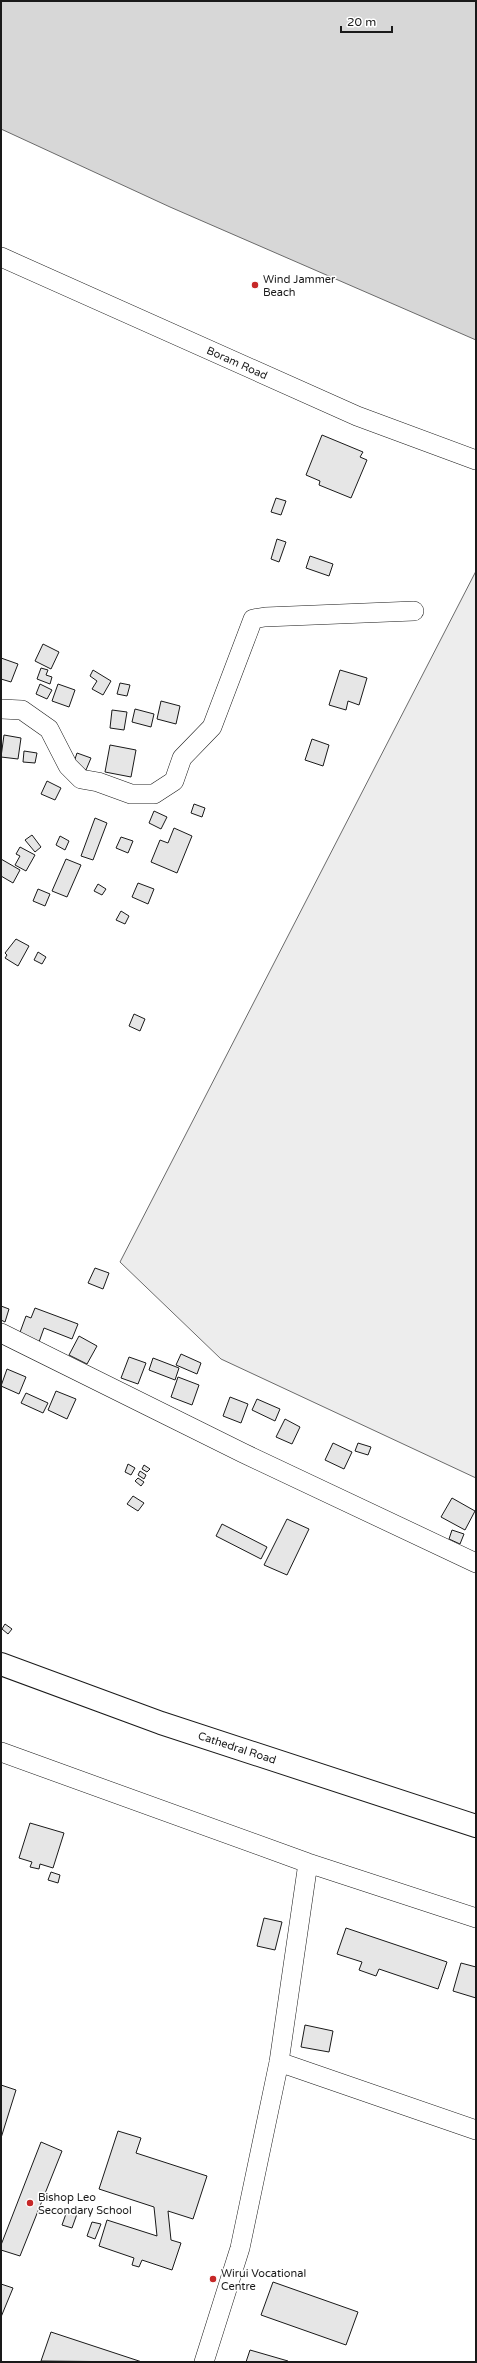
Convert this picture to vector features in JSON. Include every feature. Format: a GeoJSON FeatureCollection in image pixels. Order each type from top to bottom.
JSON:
{"type":"FeatureCollection","features":[{"type":"Feature","properties":{"kind":"main road","name":"Cathedral Road"},"geometry":{"type":"LineString","coordinates":[[1,1664],[161,1723],[476,1826]]}},
{"type":"Feature","properties":{"kind":"street","name":"Boram Road"},"geometry":{"type":"LineString","coordinates":[[1,257],[357,416],[476,460]]}},
{"type":"Feature","properties":{"kind":"street"},"geometry":{"type":"LineString","coordinates":[[1,709],[22,710],[49,729],[68,766],[81,779],[98,782],[131,794],[154,794],[174,781],[182,758],[212,727],[253,619],[265,617],[414,611]]}},
{"type":"Feature","properties":{"kind":"street"},"geometry":{"type":"LineString","coordinates":[[1,1334],[243,1453],[476,1564]]}},
{"type":"Feature","properties":{"kind":"street"},"geometry":{"type":"LineString","coordinates":[[1,1752],[308,1863],[476,1918]]}},
{"type":"Feature","properties":{"kind":"street"},"geometry":{"type":"LineString","coordinates":[[204,2362],[240,2248],[279,2062],[308,1863]]}},
{"type":"Feature","properties":{"kind":"street"},"geometry":{"type":"LineString","coordinates":[[279,2062],[476,2130]]}},
{"type":"Feature","properties":{"kind":"shaded area"},"geometry":{"type":"Polygon","coordinates":[[[1,1],[476,1],[476,340],[170,207],[1,129],[1,1]]]}},
{"type":"Feature","properties":{"kind":"shaded area"},"geometry":{"type":"Polygon","coordinates":[[[476,571],[476,1478],[221,1359],[120,1262],[476,571]]]}},
{"type":"Feature","properties":{"kind":"building"},"geometry":{"type":"Polygon","coordinates":[[[322,435],[363,452],[360,457],[367,460],[351,498],[319,485],[320,481],[306,475],[322,435]]]}},
{"type":"Feature","properties":{"kind":"building"},"geometry":{"type":"Polygon","coordinates":[[[276,498],[286,501],[281,515],[271,512],[276,498]]]}},
{"type":"Feature","properties":{"kind":"building"},"geometry":{"type":"Polygon","coordinates":[[[277,539],[286,542],[279,562],[271,559],[277,539]]]}},
{"type":"Feature","properties":{"kind":"building"},"geometry":{"type":"Polygon","coordinates":[[[310,556],[333,564],[329,576],[306,568],[310,556]]]}},
{"type":"Feature","properties":{"kind":"building"},"geometry":{"type":"Polygon","coordinates":[[[43,644],[59,652],[51,669],[35,661],[43,644]]]}},
{"type":"Feature","properties":{"kind":"building"},"geometry":{"type":"Polygon","coordinates":[[[1,658],[18,664],[11,682],[1,679],[1,658]]]}},
{"type":"Feature","properties":{"kind":"building"},"geometry":{"type":"Polygon","coordinates":[[[41,668],[48,670],[46,675],[52,677],[50,684],[37,679],[41,668]]]}},
{"type":"Feature","properties":{"kind":"building"},"geometry":{"type":"Polygon","coordinates":[[[93,670],[111,681],[103,695],[92,689],[97,681],[90,676],[93,670]]]}},
{"type":"Feature","properties":{"kind":"building"},"geometry":{"type":"Polygon","coordinates":[[[340,670],[367,678],[359,705],[348,701],[346,710],[329,705],[340,670]]]}},
{"type":"Feature","properties":{"kind":"building"},"geometry":{"type":"Polygon","coordinates":[[[120,683],[130,685],[127,696],[117,694],[120,683]]]}},
{"type":"Feature","properties":{"kind":"building"},"geometry":{"type":"Polygon","coordinates":[[[40,684],[52,690],[47,699],[36,694],[40,684]]]}},
{"type":"Feature","properties":{"kind":"building"},"geometry":{"type":"Polygon","coordinates":[[[58,684],[75,690],[69,707],[52,701],[58,684]]]}},
{"type":"Feature","properties":{"kind":"building"},"geometry":{"type":"Polygon","coordinates":[[[161,701],[180,706],[176,724],[157,719],[161,701]]]}},
{"type":"Feature","properties":{"kind":"building"},"geometry":{"type":"Polygon","coordinates":[[[135,709],[154,714],[151,727],[132,722],[135,709]]]}},
{"type":"Feature","properties":{"kind":"building"},"geometry":{"type":"Polygon","coordinates":[[[112,710],[127,712],[124,730],[110,728],[112,710]]]}},
{"type":"Feature","properties":{"kind":"building"},"geometry":{"type":"Polygon","coordinates":[[[4,735],[21,738],[18,759],[1,757],[4,735]]]}},
{"type":"Feature","properties":{"kind":"building"},"geometry":{"type":"Polygon","coordinates":[[[312,739],[329,745],[323,766],[305,760],[312,739]]]}},
{"type":"Feature","properties":{"kind":"building"},"geometry":{"type":"Polygon","coordinates":[[[110,745],[136,750],[131,777],[105,772],[110,745]]]}},
{"type":"Feature","properties":{"kind":"building"},"geometry":{"type":"Polygon","coordinates":[[[24,751],[37,753],[35,763],[23,762],[24,751]]]}},
{"type":"Feature","properties":{"kind":"building"},"geometry":{"type":"Polygon","coordinates":[[[77,753],[91,758],[86,770],[73,765],[77,753]]]}},
{"type":"Feature","properties":{"kind":"building"},"geometry":{"type":"Polygon","coordinates":[[[47,781],[61,788],[55,800],[41,794],[47,781]]]}},
{"type":"Feature","properties":{"kind":"building"},"geometry":{"type":"Polygon","coordinates":[[[194,804],[205,808],[202,817],[191,813],[194,804]]]}},
{"type":"Feature","properties":{"kind":"building"},"geometry":{"type":"Polygon","coordinates":[[[154,811],[167,817],[161,829],[149,823],[154,811]]]}},
{"type":"Feature","properties":{"kind":"building"},"geometry":{"type":"Polygon","coordinates":[[[95,818],[107,823],[93,860],[81,856],[95,818]]]}},
{"type":"Feature","properties":{"kind":"building"},"geometry":{"type":"Polygon","coordinates":[[[174,828],[192,836],[177,873],[151,862],[160,840],[168,843],[174,828]]]}},
{"type":"Feature","properties":{"kind":"building"},"geometry":{"type":"Polygon","coordinates":[[[32,835],[41,847],[35,852],[25,840],[32,835]]]}},
{"type":"Feature","properties":{"kind":"building"},"geometry":{"type":"Polygon","coordinates":[[[60,836],[69,841],[65,850],[56,845],[60,836]]]}},
{"type":"Feature","properties":{"kind":"building"},"geometry":{"type":"Polygon","coordinates":[[[121,837],[133,841],[128,853],[116,848],[121,837]]]}},
{"type":"Feature","properties":{"kind":"building"},"geometry":{"type":"Polygon","coordinates":[[[20,847],[35,855],[26,871],[15,865],[20,856],[16,854],[20,847]]]}},
{"type":"Feature","properties":{"kind":"building"},"geometry":{"type":"Polygon","coordinates":[[[1,859],[20,870],[13,883],[1,876],[1,859]]]}},
{"type":"Feature","properties":{"kind":"building"},"geometry":{"type":"Polygon","coordinates":[[[66,859],[81,865],[67,897],[52,891],[66,859]]]}},
{"type":"Feature","properties":{"kind":"building"},"geometry":{"type":"Polygon","coordinates":[[[138,883],[154,889],[148,904],[132,897],[138,883]]]}},
{"type":"Feature","properties":{"kind":"building"},"geometry":{"type":"Polygon","coordinates":[[[98,884],[106,889],[102,895],[94,891],[98,884]]]}},
{"type":"Feature","properties":{"kind":"building"},"geometry":{"type":"Polygon","coordinates":[[[38,889],[50,894],[45,906],[33,901],[38,889]]]}},
{"type":"Feature","properties":{"kind":"building"},"geometry":{"type":"Polygon","coordinates":[[[121,911],[129,916],[125,924],[116,920],[121,911]]]}},
{"type":"Feature","properties":{"kind":"building"},"geometry":{"type":"Polygon","coordinates":[[[16,939],[29,946],[18,966],[5,958],[7,955],[5,953],[16,939]]]}},
{"type":"Feature","properties":{"kind":"building"},"geometry":{"type":"Polygon","coordinates":[[[38,952],[46,957],[42,964],[34,960],[38,952]]]}},
{"type":"Feature","properties":{"kind":"building"},"geometry":{"type":"Polygon","coordinates":[[[134,1014],[145,1019],[140,1031],[129,1026],[134,1014]]]}},
{"type":"Feature","properties":{"kind":"building"},"geometry":{"type":"Polygon","coordinates":[[[95,1268],[109,1273],[103,1289],[88,1283],[95,1268]]]}},
{"type":"Feature","properties":{"kind":"building"},"geometry":{"type":"Polygon","coordinates":[[[1,1306],[9,1309],[5,1322],[1,1320],[1,1306]]]}},
{"type":"Feature","properties":{"kind":"building"},"geometry":{"type":"Polygon","coordinates":[[[35,1308],[78,1324],[72,1339],[44,1328],[39,1342],[19,1335],[26,1316],[31,1318],[35,1308]]]}},
{"type":"Feature","properties":{"kind":"building"},"geometry":{"type":"Polygon","coordinates":[[[79,1336],[97,1346],[87,1364],[69,1355],[79,1336]]]}},
{"type":"Feature","properties":{"kind":"building"},"geometry":{"type":"Polygon","coordinates":[[[181,1354],[201,1363],[197,1374],[176,1365],[181,1354]]]}},
{"type":"Feature","properties":{"kind":"building"},"geometry":{"type":"Polygon","coordinates":[[[129,1357],[146,1363],[138,1384],[121,1378],[129,1357]]]}},
{"type":"Feature","properties":{"kind":"building"},"geometry":{"type":"Polygon","coordinates":[[[153,1358],[179,1368],[175,1380],[149,1370],[153,1358]]]}},
{"type":"Feature","properties":{"kind":"building"},"geometry":{"type":"Polygon","coordinates":[[[7,1369],[26,1377],[19,1394],[1,1386],[7,1369]]]}},
{"type":"Feature","properties":{"kind":"building"},"geometry":{"type":"Polygon","coordinates":[[[178,1377],[199,1385],[192,1405],[171,1397],[178,1377]]]}},
{"type":"Feature","properties":{"kind":"building"},"geometry":{"type":"Polygon","coordinates":[[[56,1391],[76,1399],[67,1419],[48,1410],[56,1391]]]}},
{"type":"Feature","properties":{"kind":"building"},"geometry":{"type":"Polygon","coordinates":[[[26,1393],[48,1403],[43,1413],[21,1403],[26,1393]]]}},
{"type":"Feature","properties":{"kind":"building"},"geometry":{"type":"Polygon","coordinates":[[[230,1397],[248,1404],[241,1423],[223,1416],[230,1397]]]}},
{"type":"Feature","properties":{"kind":"building"},"geometry":{"type":"Polygon","coordinates":[[[257,1399],[280,1409],[275,1421],[252,1410],[257,1399]]]}},
{"type":"Feature","properties":{"kind":"building"},"geometry":{"type":"Polygon","coordinates":[[[285,1419],[300,1427],[292,1444],[276,1437],[285,1419]]]}},
{"type":"Feature","properties":{"kind":"building"},"geometry":{"type":"Polygon","coordinates":[[[333,1443],[352,1452],[344,1469],[325,1460],[333,1443]]]}},
{"type":"Feature","properties":{"kind":"building"},"geometry":{"type":"Polygon","coordinates":[[[358,1443],[371,1447],[368,1455],[355,1451],[358,1443]]]}},
{"type":"Feature","properties":{"kind":"building"},"geometry":{"type":"Polygon","coordinates":[[[128,1464],[135,1468],[131,1475],[125,1472],[128,1464]]]}},
{"type":"Feature","properties":{"kind":"building"},"geometry":{"type":"Polygon","coordinates":[[[144,1465],[150,1469],[147,1472],[142,1469],[144,1465]]]}},
{"type":"Feature","properties":{"kind":"building"},"geometry":{"type":"Polygon","coordinates":[[[140,1471],[146,1475],[144,1479],[138,1475],[140,1471]]]}},
{"type":"Feature","properties":{"kind":"building"},"geometry":{"type":"Polygon","coordinates":[[[138,1478],[144,1482],[141,1486],[135,1481],[138,1478]]]}},
{"type":"Feature","properties":{"kind":"building"},"geometry":{"type":"Polygon","coordinates":[[[133,1496],[144,1503],[138,1511],[127,1504],[133,1496]]]}},
{"type":"Feature","properties":{"kind":"building"},"geometry":{"type":"Polygon","coordinates":[[[452,1498],[475,1511],[465,1530],[441,1517],[452,1498]]]}},
{"type":"Feature","properties":{"kind":"building"},"geometry":{"type":"Polygon","coordinates":[[[287,1519],[309,1529],[287,1575],[264,1565],[287,1519]]]}},
{"type":"Feature","properties":{"kind":"building"},"geometry":{"type":"Polygon","coordinates":[[[222,1524],[267,1547],[261,1559],[216,1536],[222,1524]]]}},
{"type":"Feature","properties":{"kind":"building"},"geometry":{"type":"Polygon","coordinates":[[[452,1530],[464,1534],[460,1544],[449,1539],[452,1530]]]}},
{"type":"Feature","properties":{"kind":"building"},"geometry":{"type":"Polygon","coordinates":[[[5,1624],[12,1629],[8,1634],[2,1629],[5,1624]]]}},
{"type":"Feature","properties":{"kind":"building"},"geometry":{"type":"Polygon","coordinates":[[[30,1823],[64,1833],[53,1868],[40,1864],[39,1869],[30,1867],[32,1862],[19,1858],[30,1823]]]}},
{"type":"Feature","properties":{"kind":"building"},"geometry":{"type":"Polygon","coordinates":[[[51,1872],[60,1875],[58,1883],[48,1880],[51,1872]]]}},
{"type":"Feature","properties":{"kind":"building"},"geometry":{"type":"Polygon","coordinates":[[[264,1918],[282,1922],[275,1950],[257,1946],[264,1918]]]}},
{"type":"Feature","properties":{"kind":"building"},"geometry":{"type":"Polygon","coordinates":[[[346,1928],[447,1962],[438,1989],[379,1969],[376,1976],[359,1970],[362,1962],[337,1954],[346,1928]]]}},
{"type":"Feature","properties":{"kind":"building"},"geometry":{"type":"Polygon","coordinates":[[[461,1963],[476,1967],[476,1998],[453,1991],[461,1963]]]}},
{"type":"Feature","properties":{"kind":"building"},"geometry":{"type":"Polygon","coordinates":[[[305,2025],[333,2031],[329,2052],[301,2047],[305,2025]]]}},
{"type":"Feature","properties":{"kind":"building"},"geometry":{"type":"Polygon","coordinates":[[[1,2085],[16,2090],[1,2138],[1,2085]]]}},
{"type":"Feature","properties":{"kind":"building"},"geometry":{"type":"Polygon","coordinates":[[[118,2131],[141,2138],[136,2153],[207,2176],[193,2219],[168,2211],[171,2240],[181,2243],[172,2270],[142,2260],[139,2267],[132,2265],[134,2258],[99,2246],[107,2220],[157,2236],[154,2207],[99,2189],[118,2131]]]}},
{"type":"Feature","properties":{"kind":"building"},"geometry":{"type":"Polygon","coordinates":[[[41,2142],[62,2151],[20,2256],[1,2250],[1,2245],[41,2142]]]}},
{"type":"Feature","properties":{"kind":"building"},"geometry":{"type":"Polygon","coordinates":[[[67,2211],[77,2214],[72,2228],[62,2225],[67,2211]]]}},
{"type":"Feature","properties":{"kind":"building"},"geometry":{"type":"Polygon","coordinates":[[[92,2222],[101,2224],[95,2239],[87,2236],[92,2222]]]}},
{"type":"Feature","properties":{"kind":"building"},"geometry":{"type":"Polygon","coordinates":[[[273,2282],[358,2312],[346,2345],[261,2315],[273,2282]]]}},
{"type":"Feature","properties":{"kind":"building"},"geometry":{"type":"Polygon","coordinates":[[[1,2284],[13,2288],[1,2317],[1,2284]]]}},
{"type":"Feature","properties":{"kind":"building"},"geometry":{"type":"Polygon","coordinates":[[[51,2332],[142,2362],[41,2361],[51,2332]]]}},
{"type":"Feature","properties":{"kind":"building"},"geometry":{"type":"Polygon","coordinates":[[[250,2350],[288,2361],[288,2362],[246,2362],[250,2350]]]}},
{"type":"Feature","properties":{"kind":"place","name":"Wind Jammer Beach"},"geometry":{"type":"Point","coordinates":[255,285]}},
{"type":"Feature","properties":{"kind":"place","name":"Bishop Leo Secondary School"},"geometry":{"type":"Point","coordinates":[30,2203]}},
{"type":"Feature","properties":{"kind":"place","name":"Wirui Vocational Centre"},"geometry":{"type":"Point","coordinates":[213,2279]}}]}
